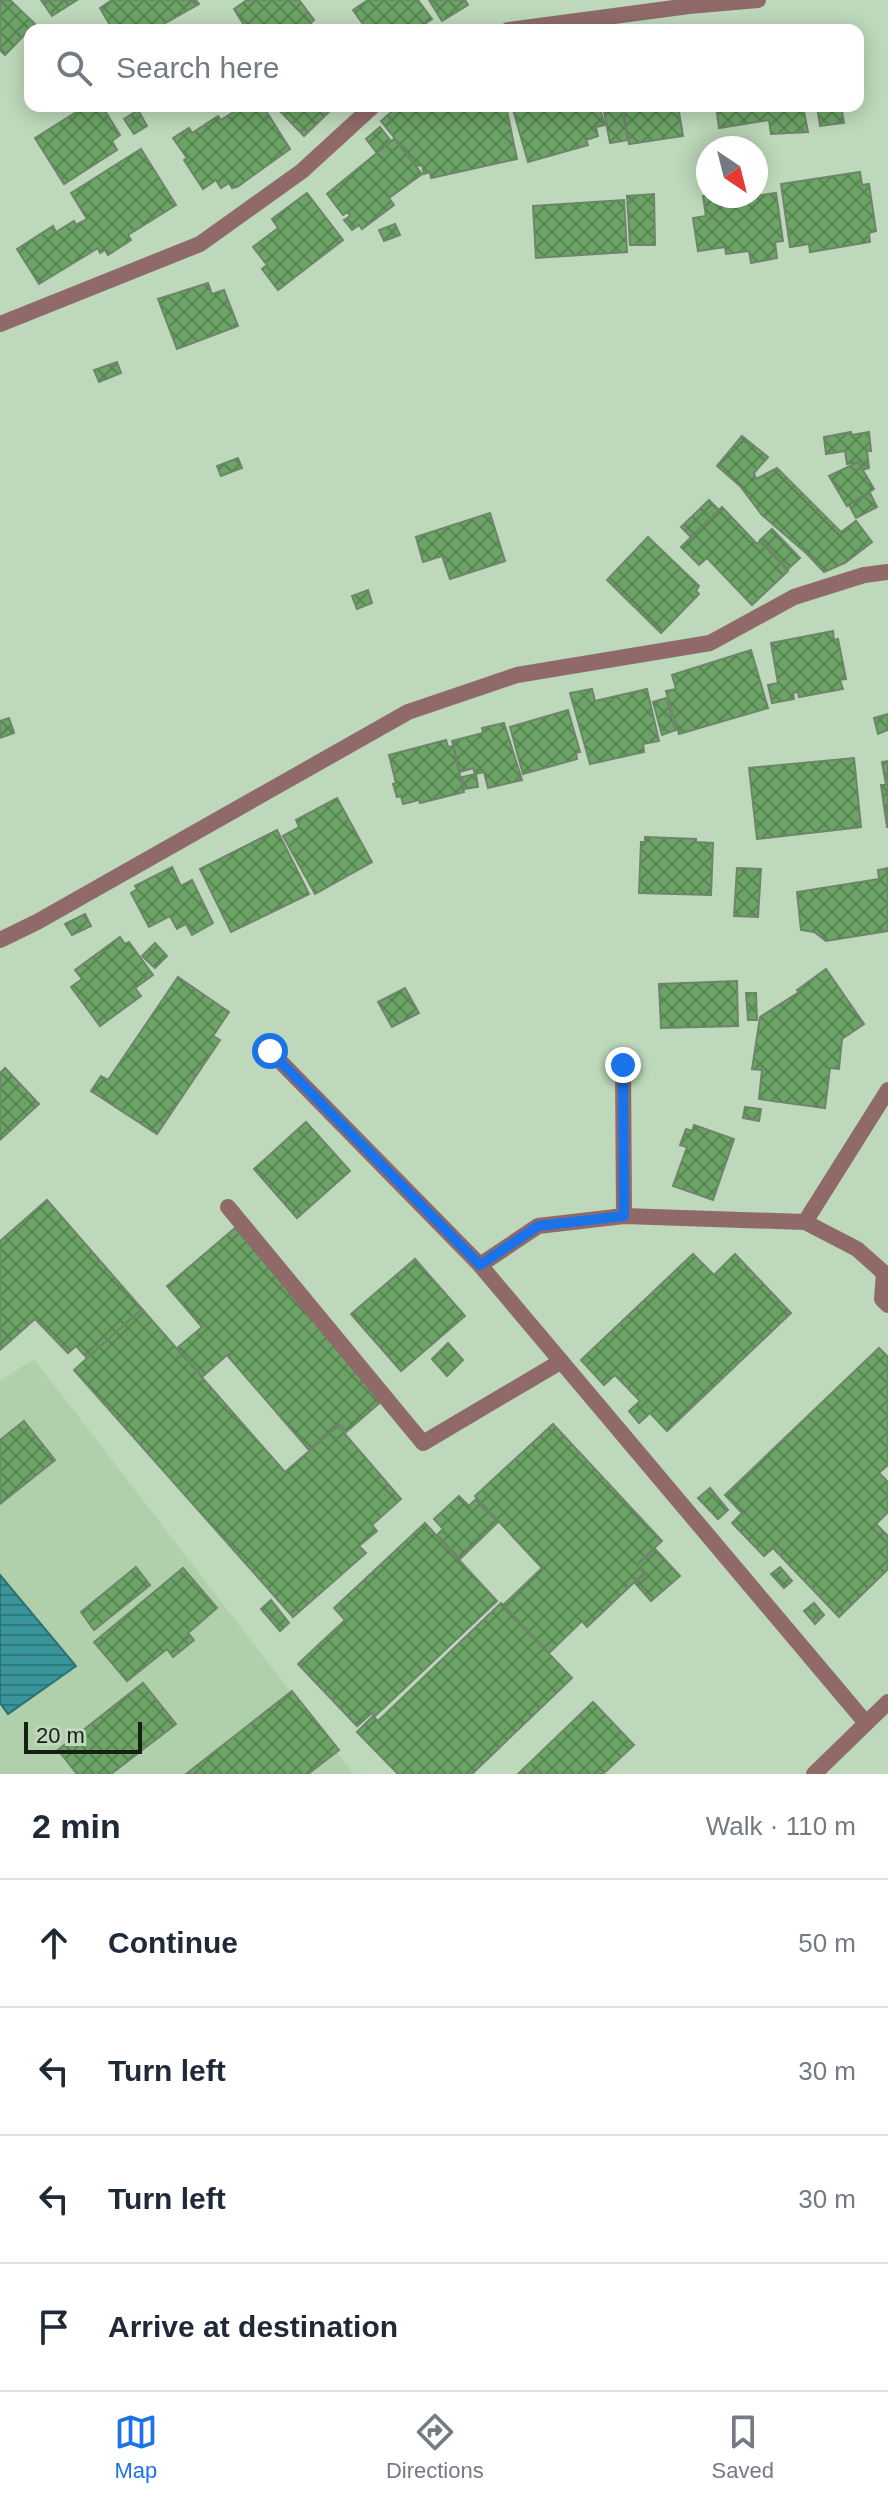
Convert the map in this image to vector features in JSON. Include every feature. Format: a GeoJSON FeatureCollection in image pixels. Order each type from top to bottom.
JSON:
{"type":"FeatureCollection","features":[{"type":"Feature","properties":{"kind":"street"},"geometry":{"type":"LineString","coordinates":[[553,24],[758,0]]}},
{"type":"Feature","properties":{"kind":"street"},"geometry":{"type":"LineString","coordinates":[[0,324],[200,244],[302,171],[366,112]]}},
{"type":"Feature","properties":{"kind":"street"},"geometry":{"type":"LineString","coordinates":[[0,940],[408,712],[517,675],[710,643],[794,597],[864,575],[888,572]]}},
{"type":"Feature","properties":{"kind":"street"},"geometry":{"type":"LineString","coordinates":[[270,1051],[480,1265],[866,1723]]}},
{"type":"Feature","properties":{"kind":"street"},"geometry":{"type":"LineString","coordinates":[[623,1065],[624,1216]]}},
{"type":"Feature","properties":{"kind":"street"},"geometry":{"type":"LineString","coordinates":[[805,1222],[888,1090]]}},
{"type":"Feature","properties":{"kind":"street"},"geometry":{"type":"LineString","coordinates":[[228,1207],[423,1443],[560,1362]]}},
{"type":"Feature","properties":{"kind":"street"},"geometry":{"type":"LineString","coordinates":[[480,1265],[538,1226],[624,1216],[805,1222],[857,1249],[886,1273],[882,1299],[888,1305]]}},
{"type":"Feature","properties":{"kind":"street"},"geometry":{"type":"LineString","coordinates":[[814,1774],[888,1702]]}},
{"type":"Feature","properties":{"kind":"shaded area"},"geometry":{"type":"Polygon","coordinates":[[[34,1359],[354,1774],[0,1774],[0,1381],[34,1359]]]}},
{"type":"Feature","properties":{"kind":"water"},"geometry":{"type":"Polygon","coordinates":[[[0,1575],[76,1666],[8,1714],[0,1703],[0,1575]]]}},
{"type":"Feature","properties":{"kind":"building"},"geometry":{"type":"Polygon","coordinates":[[[0,0],[10,0],[35,24],[24,24],[24,35],[5,55],[0,50],[0,0]]]}},
{"type":"Feature","properties":{"kind":"building"},"geometry":{"type":"Polygon","coordinates":[[[41,0],[77,0],[52,16],[41,0]]]}},
{"type":"Feature","properties":{"kind":"building"},"geometry":{"type":"Polygon","coordinates":[[[112,0],[196,0],[199,4],[164,24],[109,24],[100,8],[112,0]]]}},
{"type":"Feature","properties":{"kind":"building"},"geometry":{"type":"Polygon","coordinates":[[[247,0],[299,0],[314,20],[310,24],[243,24],[234,9],[247,0]]]}},
{"type":"Feature","properties":{"kind":"building"},"geometry":{"type":"Polygon","coordinates":[[[368,0],[418,0],[432,19],[425,24],[363,24],[353,10],[368,0]]]}},
{"type":"Feature","properties":{"kind":"building"},"geometry":{"type":"Polygon","coordinates":[[[429,0],[465,0],[468,5],[442,21],[429,0]]]}},
{"type":"Feature","properties":{"kind":"building"},"geometry":{"type":"Polygon","coordinates":[[[76,112],[106,112],[120,135],[112,141],[117,150],[64,184],[35,138],[76,112]]]}},
{"type":"Feature","properties":{"kind":"building"},"geometry":{"type":"Polygon","coordinates":[[[139,112],[147,126],[134,134],[124,119],[139,112]]]}},
{"type":"Feature","properties":{"kind":"building"},"geometry":{"type":"Polygon","coordinates":[[[233,112],[267,112],[290,149],[237,187],[232,188],[229,183],[221,188],[216,180],[203,189],[173,138],[189,128],[192,133],[218,116],[221,120],[233,112]]]}},
{"type":"Feature","properties":{"kind":"building"},"geometry":{"type":"Polygon","coordinates":[[[281,112],[329,112],[304,136],[281,112]]]}},
{"type":"Feature","properties":{"kind":"building"},"geometry":{"type":"Polygon","coordinates":[[[391,112],[507,112],[517,159],[431,178],[430,172],[424,174],[422,165],[417,166],[381,121],[391,112]]]}},
{"type":"Feature","properties":{"kind":"building"},"geometry":{"type":"Polygon","coordinates":[[[514,112],[601,112],[605,125],[596,127],[598,136],[586,140],[588,145],[528,162],[514,112]]]}},
{"type":"Feature","properties":{"kind":"building"},"geometry":{"type":"Polygon","coordinates":[[[604,112],[622,112],[628,140],[610,143],[604,112]]]}},
{"type":"Feature","properties":{"kind":"building"},"geometry":{"type":"Polygon","coordinates":[[[624,112],[679,112],[683,136],[629,144],[624,112]]]}},
{"type":"Feature","properties":{"kind":"building"},"geometry":{"type":"Polygon","coordinates":[[[717,112],[804,112],[808,132],[771,134],[769,120],[719,128],[717,112]]]}},
{"type":"Feature","properties":{"kind":"building"},"geometry":{"type":"Polygon","coordinates":[[[818,112],[842,112],[844,123],[820,126],[818,112]]]}},
{"type":"Feature","properties":{"kind":"building"},"geometry":{"type":"Polygon","coordinates":[[[380,127],[391,141],[377,153],[366,139],[380,127]]]}},
{"type":"Feature","properties":{"kind":"building"},"geometry":{"type":"Polygon","coordinates":[[[394,139],[422,174],[389,198],[394,205],[362,229],[359,225],[352,230],[344,220],[350,216],[348,212],[343,215],[327,194],[394,139]]]}},
{"type":"Feature","properties":{"kind":"building"},"geometry":{"type":"Polygon","coordinates":[[[141,149],[176,205],[128,235],[131,240],[108,255],[105,250],[100,253],[98,248],[39,284],[17,249],[53,226],[56,232],[74,221],[76,225],[87,219],[71,193],[141,149]]]}},
{"type":"Feature","properties":{"kind":"building"},"geometry":{"type":"Polygon","coordinates":[[[860,172],[862,185],[869,184],[876,231],[869,233],[870,242],[810,252],[809,244],[790,247],[781,184],[860,172]]]}},
{"type":"Feature","properties":{"kind":"building"},"geometry":{"type":"Polygon","coordinates":[[[307,193],[343,240],[278,290],[262,269],[267,265],[253,247],[278,228],[272,219],[307,193]]]}},
{"type":"Feature","properties":{"kind":"building"},"geometry":{"type":"Polygon","coordinates":[[[776,193],[783,241],[775,242],[777,258],[751,263],[749,251],[726,254],[725,247],[698,251],[693,218],[706,216],[705,208],[768,208],[768,194],[776,193]]]}},
{"type":"Feature","properties":{"kind":"building"},"geometry":{"type":"Polygon","coordinates":[[[654,194],[655,245],[630,245],[627,196],[654,194]]]}},
{"type":"Feature","properties":{"kind":"building"},"geometry":{"type":"Polygon","coordinates":[[[624,200],[627,252],[536,258],[533,206],[624,200]]]}},
{"type":"Feature","properties":{"kind":"building"},"geometry":{"type":"Polygon","coordinates":[[[395,224],[400,235],[384,241],[379,230],[395,224]]]}},
{"type":"Feature","properties":{"kind":"building"},"geometry":{"type":"Polygon","coordinates":[[[208,283],[212,294],[224,290],[238,326],[177,349],[158,299],[208,283]]]}},
{"type":"Feature","properties":{"kind":"building"},"geometry":{"type":"Polygon","coordinates":[[[117,362],[121,373],[99,382],[94,370],[117,362]]]}},
{"type":"Feature","properties":{"kind":"building"},"geometry":{"type":"Polygon","coordinates":[[[851,432],[852,435],[869,432],[869,468],[862,470],[858,462],[847,464],[845,451],[826,454],[824,437],[851,432]]]}},
{"type":"Feature","properties":{"kind":"building"},"geometry":{"type":"Polygon","coordinates":[[[742,436],[768,457],[754,473],[756,479],[777,468],[841,532],[856,521],[872,542],[845,563],[824,572],[762,515],[740,486],[717,466],[742,436]]]}},
{"type":"Feature","properties":{"kind":"building"},"geometry":{"type":"Polygon","coordinates":[[[238,458],[242,468],[221,476],[217,466],[238,458]]]}},
{"type":"Feature","properties":{"kind":"building"},"geometry":{"type":"Polygon","coordinates":[[[858,462],[874,489],[847,506],[829,476],[858,462]]]}},
{"type":"Feature","properties":{"kind":"building"},"geometry":{"type":"Polygon","coordinates":[[[870,493],[877,507],[856,518],[849,505],[870,493]]]}},
{"type":"Feature","properties":{"kind":"building"},"geometry":{"type":"Polygon","coordinates":[[[709,500],[719,510],[691,537],[681,527],[709,500]]]}},
{"type":"Feature","properties":{"kind":"building"},"geometry":{"type":"Polygon","coordinates":[[[722,507],[788,571],[752,605],[707,558],[699,565],[681,547],[722,507]]]}},
{"type":"Feature","properties":{"kind":"building"},"geometry":{"type":"Polygon","coordinates":[[[490,513],[505,561],[450,579],[442,556],[423,562],[416,537],[490,513]]]}},
{"type":"Feature","properties":{"kind":"building"},"geometry":{"type":"Polygon","coordinates":[[[772,529],[800,558],[788,569],[760,540],[772,529]]]}},
{"type":"Feature","properties":{"kind":"building"},"geometry":{"type":"Polygon","coordinates":[[[648,537],[699,586],[696,591],[699,594],[661,633],[607,580],[648,537]]]}},
{"type":"Feature","properties":{"kind":"building"},"geometry":{"type":"Polygon","coordinates":[[[368,590],[372,603],[357,609],[352,596],[368,590]]]}},
{"type":"Feature","properties":{"kind":"building"},"geometry":{"type":"Polygon","coordinates":[[[833,631],[834,640],[838,639],[846,679],[840,680],[843,689],[799,697],[798,692],[793,693],[794,699],[772,703],[768,685],[778,683],[771,643],[833,631]]]}},
{"type":"Feature","properties":{"kind":"building"},"geometry":{"type":"Polygon","coordinates":[[[751,650],[768,708],[679,734],[666,691],[676,689],[672,675],[751,650]]]}},
{"type":"Feature","properties":{"kind":"building"},"geometry":{"type":"Polygon","coordinates":[[[592,689],[595,701],[647,689],[659,741],[643,744],[644,752],[590,764],[570,693],[592,689]]]}},
{"type":"Feature","properties":{"kind":"building"},"geometry":{"type":"Polygon","coordinates":[[[666,698],[676,730],[662,735],[653,702],[666,698]]]}},
{"type":"Feature","properties":{"kind":"building"},"geometry":{"type":"Polygon","coordinates":[[[568,710],[580,752],[576,753],[577,759],[523,774],[510,727],[568,710]]]}},
{"type":"Feature","properties":{"kind":"building"},"geometry":{"type":"Polygon","coordinates":[[[888,714],[888,730],[878,734],[874,718],[888,714]]]}},
{"type":"Feature","properties":{"kind":"building"},"geometry":{"type":"Polygon","coordinates":[[[9,718],[14,733],[0,738],[0,721],[9,718]]]}},
{"type":"Feature","properties":{"kind":"building"},"geometry":{"type":"Polygon","coordinates":[[[504,723],[522,780],[488,788],[484,772],[475,774],[473,768],[460,772],[452,741],[483,733],[482,728],[504,723]]]}},
{"type":"Feature","properties":{"kind":"building"},"geometry":{"type":"Polygon","coordinates":[[[446,740],[448,747],[453,746],[464,792],[403,804],[393,784],[396,783],[389,755],[446,740]]]}},
{"type":"Feature","properties":{"kind":"building"},"geometry":{"type":"Polygon","coordinates":[[[854,758],[861,827],[757,839],[749,768],[854,758]]]}},
{"type":"Feature","properties":{"kind":"building"},"geometry":{"type":"Polygon","coordinates":[[[888,761],[887,827],[881,785],[886,785],[882,762],[888,761]]]}},
{"type":"Feature","properties":{"kind":"building"},"geometry":{"type":"Polygon","coordinates":[[[476,774],[478,787],[463,789],[462,777],[476,774]]]}},
{"type":"Feature","properties":{"kind":"building"},"geometry":{"type":"Polygon","coordinates":[[[337,798],[372,862],[315,894],[283,836],[299,827],[296,820],[337,798]]]}},
{"type":"Feature","properties":{"kind":"building"},"geometry":{"type":"Polygon","coordinates":[[[277,830],[309,894],[231,932],[200,869],[277,830]]]}},
{"type":"Feature","properties":{"kind":"building"},"geometry":{"type":"Polygon","coordinates":[[[645,837],[696,839],[696,842],[713,843],[711,895],[639,893],[641,842],[645,842],[645,837]]]}},
{"type":"Feature","properties":{"kind":"building"},"geometry":{"type":"Polygon","coordinates":[[[172,867],[181,886],[192,880],[213,923],[192,935],[186,924],[177,929],[170,916],[149,927],[131,893],[137,889],[135,886],[172,867]]]}},
{"type":"Feature","properties":{"kind":"building"},"geometry":{"type":"Polygon","coordinates":[[[737,868],[761,869],[758,917],[734,916],[737,868]]]}},
{"type":"Feature","properties":{"kind":"building"},"geometry":{"type":"Polygon","coordinates":[[[888,868],[888,931],[826,941],[814,932],[801,930],[797,892],[879,879],[878,870],[888,868]]]}},
{"type":"Feature","properties":{"kind":"building"},"geometry":{"type":"Polygon","coordinates":[[[85,914],[91,926],[72,935],[65,924],[85,914]]]}},
{"type":"Feature","properties":{"kind":"building"},"geometry":{"type":"Polygon","coordinates":[[[120,937],[125,944],[129,942],[153,975],[135,988],[141,996],[100,1026],[71,987],[82,979],[75,970],[120,937]]]}},
{"type":"Feature","properties":{"kind":"building"},"geometry":{"type":"Polygon","coordinates":[[[155,943],[167,956],[155,968],[142,956],[155,943]]]}},
{"type":"Feature","properties":{"kind":"building"},"geometry":{"type":"Polygon","coordinates":[[[826,969],[864,1024],[842,1039],[839,1069],[830,1068],[825,1108],[759,1099],[762,1070],[752,1069],[760,1017],[799,992],[797,990],[826,969]]]}},
{"type":"Feature","properties":{"kind":"building"},"geometry":{"type":"Polygon","coordinates":[[[178,977],[229,1012],[213,1036],[220,1040],[157,1134],[91,1091],[101,1076],[108,1080],[178,977]]]}},
{"type":"Feature","properties":{"kind":"building"},"geometry":{"type":"Polygon","coordinates":[[[737,981],[738,1026],[661,1028],[659,984],[737,981]]]}},
{"type":"Feature","properties":{"kind":"building"},"geometry":{"type":"Polygon","coordinates":[[[405,988],[419,1013],[392,1027],[378,1002],[405,988]]]}},
{"type":"Feature","properties":{"kind":"building"},"geometry":{"type":"Polygon","coordinates":[[[746,993],[756,993],[757,1020],[748,1020],[746,993]]]}},
{"type":"Feature","properties":{"kind":"building"},"geometry":{"type":"Polygon","coordinates":[[[5,1068],[39,1104],[0,1140],[0,1073],[5,1068]]]}},
{"type":"Feature","properties":{"kind":"building"},"geometry":{"type":"Polygon","coordinates":[[[745,1107],[761,1109],[759,1121],[743,1118],[745,1107]]]}},
{"type":"Feature","properties":{"kind":"building"},"geometry":{"type":"Polygon","coordinates":[[[306,1122],[350,1171],[297,1218],[254,1169],[306,1122]]]}},
{"type":"Feature","properties":{"kind":"building"},"geometry":{"type":"Polygon","coordinates":[[[694,1125],[734,1139],[713,1200],[673,1186],[687,1147],[680,1145],[686,1129],[692,1131],[694,1125]]]}},
{"type":"Feature","properties":{"kind":"building"},"geometry":{"type":"Polygon","coordinates":[[[47,1200],[142,1309],[87,1358],[76,1346],[68,1353],[35,1319],[0,1350],[0,1241],[47,1200]]]}},
{"type":"Feature","properties":{"kind":"building"},"geometry":{"type":"Polygon","coordinates":[[[235,1228],[383,1400],[346,1432],[339,1424],[309,1450],[227,1355],[202,1377],[177,1348],[202,1327],[167,1286],[235,1228]]]}},
{"type":"Feature","properties":{"kind":"building"},"geometry":{"type":"Polygon","coordinates":[[[693,1254],[714,1275],[735,1254],[791,1313],[667,1431],[650,1413],[639,1423],[629,1411],[640,1401],[615,1375],[604,1385],[581,1360],[693,1254]]]}},
{"type":"Feature","properties":{"kind":"building"},"geometry":{"type":"Polygon","coordinates":[[[415,1259],[465,1316],[401,1371],[351,1314],[415,1259]]]}},
{"type":"Feature","properties":{"kind":"building"},"geometry":{"type":"Polygon","coordinates":[[[142,1309],[285,1472],[338,1426],[401,1499],[372,1525],[377,1531],[359,1546],[366,1553],[293,1617],[74,1370],[142,1309]]]}},
{"type":"Feature","properties":{"kind":"building"},"geometry":{"type":"Polygon","coordinates":[[[448,1343],[463,1360],[447,1376],[432,1359],[448,1343]]]}},
{"type":"Feature","properties":{"kind":"building"},"geometry":{"type":"Polygon","coordinates":[[[879,1348],[888,1357],[888,1465],[879,1473],[888,1482],[888,1512],[876,1524],[888,1536],[888,1569],[839,1617],[773,1548],[764,1556],[732,1523],[742,1513],[725,1495],[879,1348]]]}},
{"type":"Feature","properties":{"kind":"building"},"geometry":{"type":"Polygon","coordinates":[[[24,1421],[55,1460],[0,1504],[0,1440],[24,1421]]]}},
{"type":"Feature","properties":{"kind":"building"},"geometry":{"type":"Polygon","coordinates":[[[553,1424],[662,1541],[637,1564],[645,1572],[587,1627],[582,1621],[549,1653],[503,1605],[542,1568],[475,1496],[553,1424]]]}},
{"type":"Feature","properties":{"kind":"building"},"geometry":{"type":"Polygon","coordinates":[[[710,1488],[728,1510],[718,1519],[698,1498],[710,1488]]]}},
{"type":"Feature","properties":{"kind":"building"},"geometry":{"type":"Polygon","coordinates":[[[459,1496],[469,1506],[476,1499],[498,1522],[460,1559],[437,1535],[443,1529],[434,1519],[459,1496]]]}},
{"type":"Feature","properties":{"kind":"building"},"geometry":{"type":"Polygon","coordinates":[[[425,1523],[497,1601],[375,1716],[372,1713],[357,1726],[298,1664],[345,1620],[334,1608],[425,1523]]]}},
{"type":"Feature","properties":{"kind":"building"},"geometry":{"type":"Polygon","coordinates":[[[655,1549],[680,1576],[651,1601],[635,1583],[646,1573],[637,1565],[655,1549]]]}},
{"type":"Feature","properties":{"kind":"building"},"geometry":{"type":"Polygon","coordinates":[[[136,1567],[150,1585],[94,1630],[81,1612],[136,1567]]]}},
{"type":"Feature","properties":{"kind":"building"},"geometry":{"type":"Polygon","coordinates":[[[780,1567],[792,1581],[784,1588],[771,1574],[780,1567]]]}},
{"type":"Feature","properties":{"kind":"building"},"geometry":{"type":"Polygon","coordinates":[[[183,1568],[217,1608],[188,1633],[194,1640],[173,1657],[167,1649],[127,1681],[94,1642],[183,1568]]]}},
{"type":"Feature","properties":{"kind":"building"},"geometry":{"type":"Polygon","coordinates":[[[271,1600],[289,1623],[280,1631],[261,1609],[271,1600]]]}},
{"type":"Feature","properties":{"kind":"building"},"geometry":{"type":"Polygon","coordinates":[[[501,1603],[572,1678],[472,1774],[398,1774],[357,1732],[373,1716],[378,1721],[501,1603]]]}},
{"type":"Feature","properties":{"kind":"building"},"geometry":{"type":"Polygon","coordinates":[[[814,1603],[824,1615],[815,1624],[804,1611],[814,1603]]]}},
{"type":"Feature","properties":{"kind":"building"},"geometry":{"type":"Polygon","coordinates":[[[143,1683],[176,1724],[111,1774],[77,1774],[58,1750],[143,1683]]]}},
{"type":"Feature","properties":{"kind":"building"},"geometry":{"type":"Polygon","coordinates":[[[292,1691],[339,1750],[308,1774],[186,1774],[292,1691]]]}},
{"type":"Feature","properties":{"kind":"building"},"geometry":{"type":"Polygon","coordinates":[[[593,1702],[634,1745],[603,1774],[518,1774],[593,1702]]]}},
{"type":"Feature","properties":{"kind":"route"},"geometry":{"type":"LineString","coordinates":[[270,1051],[480,1265],[538,1226],[624,1216],[623,1065]]}}]}
